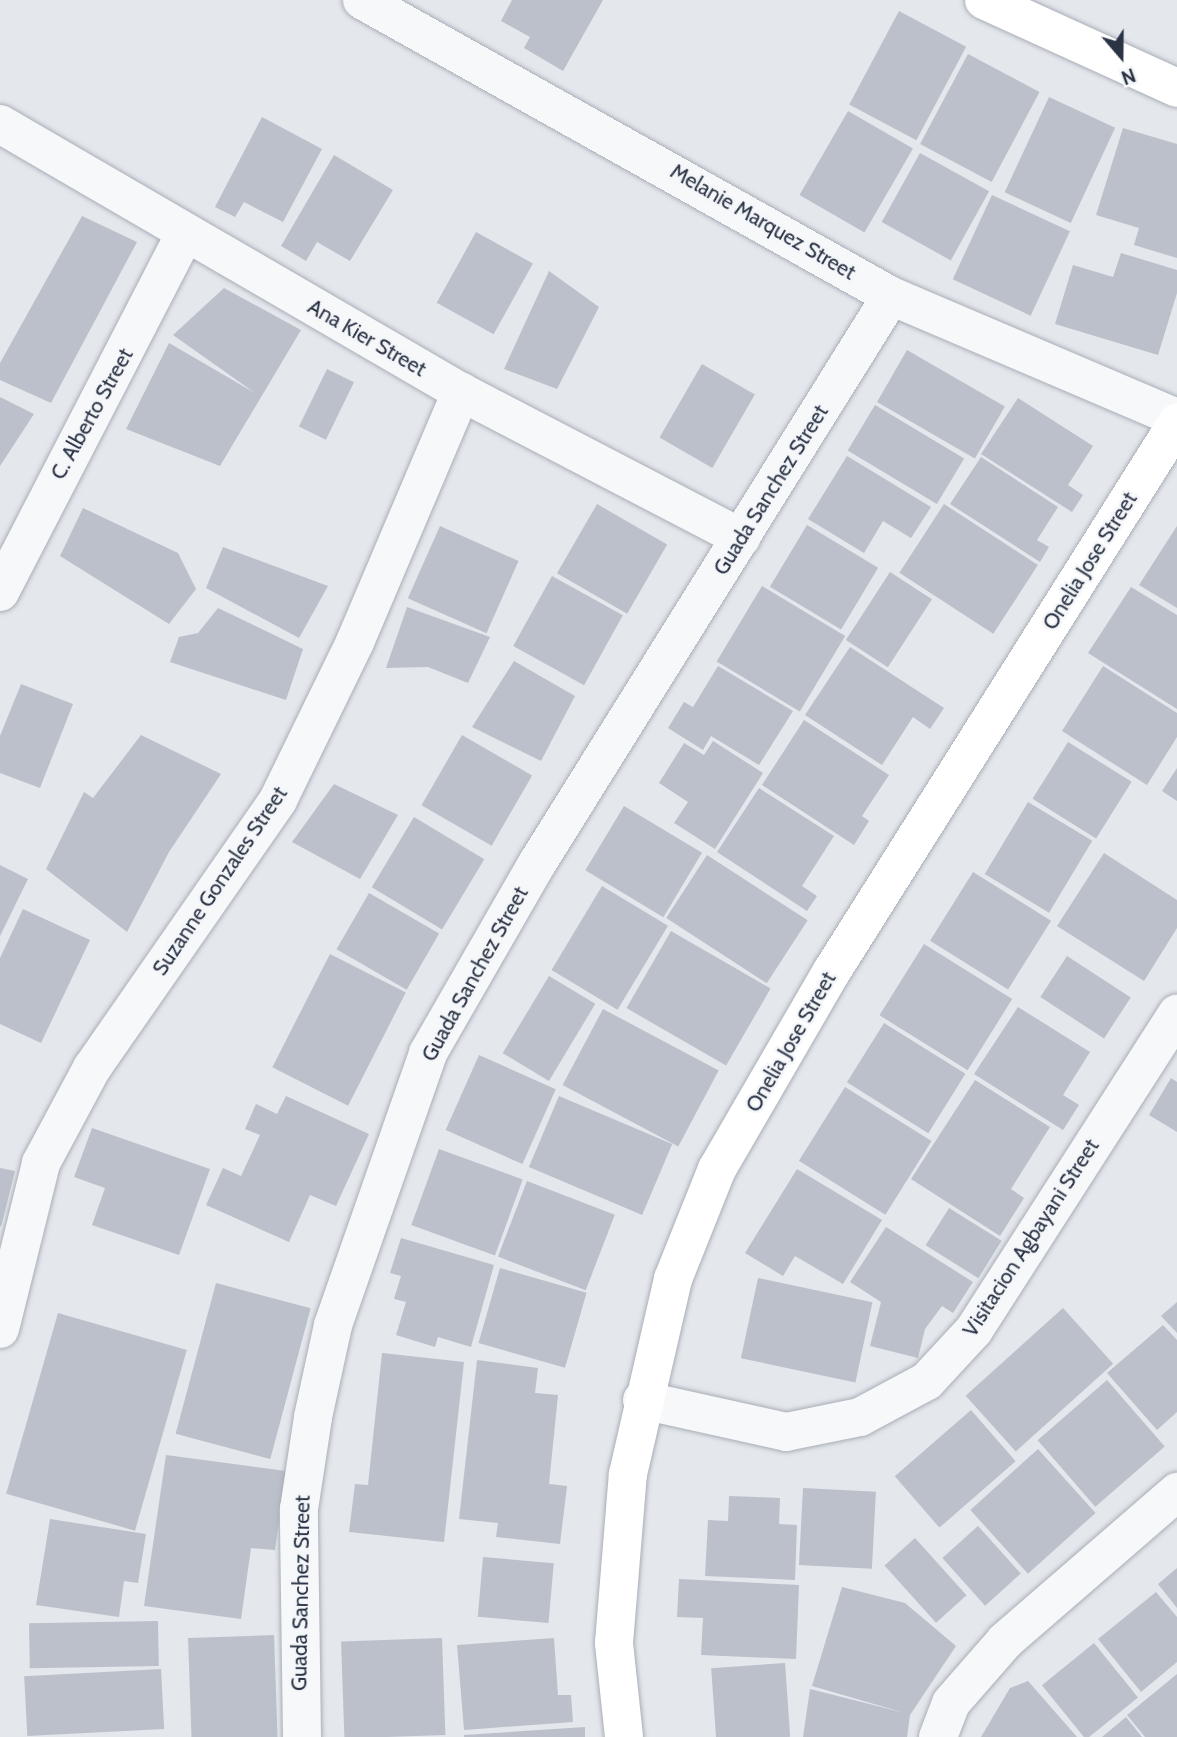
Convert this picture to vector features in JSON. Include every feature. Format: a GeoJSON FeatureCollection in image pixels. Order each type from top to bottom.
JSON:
{"type":"FeatureCollection","features":[{"type":"Feature","properties":{"kind":"main road"},"geometry":{"type":"LineString","coordinates":[[984,0],[1177,89]]}},
{"type":"Feature","properties":{"kind":"main road","name":"Onelia Jose Street"},"geometry":{"type":"LineString","coordinates":[[624,1737],[614,1643],[628,1474],[642,1400],[673,1279],[717,1169],[832,971],[1177,421]]}},
{"type":"Feature","properties":{"kind":"street","name":"Melanie Marquez Street"},"geometry":{"type":"LineString","coordinates":[[362,0],[891,296],[1177,421]]}},
{"type":"Feature","properties":{"kind":"street","name":"Ana Kier Street"},"geometry":{"type":"LineString","coordinates":[[0,124],[184,235],[461,392],[741,538]]}},
{"type":"Feature","properties":{"kind":"street","name":"C. Alberto Street"},"geometry":{"type":"LineString","coordinates":[[0,592],[184,235]]}},
{"type":"Feature","properties":{"kind":"street","name":"Guada Sanchez Street"},"geometry":{"type":"LineString","coordinates":[[302,1737],[299,1509],[313,1417],[333,1325],[428,1053],[538,862],[891,296]]}},
{"type":"Feature","properties":{"kind":"street","name":"Suzanne Gonzales Street"},"geometry":{"type":"LineString","coordinates":[[0,1329],[41,1163],[93,1068],[278,800],[355,642],[461,392]]}},
{"type":"Feature","properties":{"kind":"street","name":"Visitacion Agbayani Street"},"geometry":{"type":"LineString","coordinates":[[642,1400],[786,1432],[860,1417],[927,1381],[974,1331],[1177,1014]]}},
{"type":"Feature","properties":{"kind":"street"},"geometry":{"type":"LineString","coordinates":[[938,1737],[951,1703],[1005,1641],[1177,1492]]}},
{"type":"Feature","properties":{"kind":"building"},"geometry":{"type":"Polygon","coordinates":[[[512,0],[603,0],[563,71],[524,48],[530,37],[501,21],[512,0]]]}},
{"type":"Feature","properties":{"kind":"building"},"geometry":{"type":"Polygon","coordinates":[[[899,11],[966,47],[916,140],[849,105],[899,11]]]}},
{"type":"Feature","properties":{"kind":"building"},"geometry":{"type":"Polygon","coordinates":[[[968,54],[1040,92],[992,182],[920,144],[968,54]]]}},
{"type":"Feature","properties":{"kind":"building"},"geometry":{"type":"Polygon","coordinates":[[[1049,97],[1115,128],[1071,223],[1005,192],[1049,97]]]}},
{"type":"Feature","properties":{"kind":"building"},"geometry":{"type":"Polygon","coordinates":[[[848,111],[913,148],[864,233],[800,195],[848,111]]]}},
{"type":"Feature","properties":{"kind":"building"},"geometry":{"type":"Polygon","coordinates":[[[262,117],[322,149],[283,222],[244,202],[235,217],[215,207],[262,117]]]}},
{"type":"Feature","properties":{"kind":"building"},"geometry":{"type":"Polygon","coordinates":[[[1123,128],[1177,144],[1177,258],[1134,245],[1139,228],[1096,215],[1123,128]]]}},
{"type":"Feature","properties":{"kind":"building"},"geometry":{"type":"Polygon","coordinates":[[[920,153],[989,191],[951,260],[882,222],[920,153]]]}},
{"type":"Feature","properties":{"kind":"building"},"geometry":{"type":"Polygon","coordinates":[[[334,155],[393,190],[350,261],[317,242],[306,261],[281,246],[334,155]]]}},
{"type":"Feature","properties":{"kind":"building"},"geometry":{"type":"Polygon","coordinates":[[[992,195],[1070,231],[1031,316],[953,279],[992,195]]]}},
{"type":"Feature","properties":{"kind":"building"},"geometry":{"type":"Polygon","coordinates":[[[82,216],[137,242],[51,403],[0,380],[0,363],[82,216]]]}},
{"type":"Feature","properties":{"kind":"building"},"geometry":{"type":"Polygon","coordinates":[[[476,232],[533,264],[494,334],[437,303],[476,232]]]}},
{"type":"Feature","properties":{"kind":"building"},"geometry":{"type":"Polygon","coordinates":[[[1121,253],[1177,270],[1177,293],[1158,355],[1055,324],[1073,265],[1113,277],[1121,253]]]}},
{"type":"Feature","properties":{"kind":"building"},"geometry":{"type":"Polygon","coordinates":[[[549,271],[599,307],[557,389],[504,369],[549,271]]]}},
{"type":"Feature","properties":{"kind":"building"},"geometry":{"type":"Polygon","coordinates":[[[224,288],[301,330],[220,466],[126,429],[169,343],[255,393],[173,335],[224,288]]]}},
{"type":"Feature","properties":{"kind":"building"},"geometry":{"type":"Polygon","coordinates":[[[907,350],[1005,406],[975,458],[877,402],[907,350]]]}},
{"type":"Feature","properties":{"kind":"building"},"geometry":{"type":"Polygon","coordinates":[[[702,364],[755,394],[712,468],[660,438],[702,364]]]}},
{"type":"Feature","properties":{"kind":"building"},"geometry":{"type":"Polygon","coordinates":[[[327,369],[354,382],[326,440],[299,427],[327,369]]]}},
{"type":"Feature","properties":{"kind":"building"},"geometry":{"type":"Polygon","coordinates":[[[0,397],[34,414],[0,466],[0,397]]]}},
{"type":"Feature","properties":{"kind":"building"},"geometry":{"type":"Polygon","coordinates":[[[1018,398],[1093,446],[1068,485],[1083,495],[1072,512],[981,454],[1018,398]]]}},
{"type":"Feature","properties":{"kind":"building"},"geometry":{"type":"Polygon","coordinates":[[[875,405],[964,459],[937,504],[848,450],[875,405]]]}},
{"type":"Feature","properties":{"kind":"building"},"geometry":{"type":"Polygon","coordinates":[[[847,456],[931,507],[911,538],[883,521],[864,553],[808,519],[847,456]]]}},
{"type":"Feature","properties":{"kind":"building"},"geometry":{"type":"Polygon","coordinates":[[[981,457],[1058,507],[1037,540],[1049,547],[1040,562],[950,504],[981,457]]]}},
{"type":"Feature","properties":{"kind":"building"},"geometry":{"type":"Polygon","coordinates":[[[597,504],[667,544],[627,614],[557,573],[597,504]]]}},
{"type":"Feature","properties":{"kind":"building"},"geometry":{"type":"Polygon","coordinates":[[[944,504],[1038,565],[993,634],[899,573],[944,504]]]}},
{"type":"Feature","properties":{"kind":"building"},"geometry":{"type":"Polygon","coordinates":[[[83,508],[178,553],[196,589],[169,624],[60,556],[83,508]]]}},
{"type":"Feature","properties":{"kind":"building"},"geometry":{"type":"Polygon","coordinates":[[[807,525],[878,568],[841,629],[770,587],[807,525]]]}},
{"type":"Feature","properties":{"kind":"building"},"geometry":{"type":"Polygon","coordinates":[[[440,526],[519,561],[486,633],[408,598],[440,526]]]}},
{"type":"Feature","properties":{"kind":"building"},"geometry":{"type":"Polygon","coordinates":[[[1177,526],[1177,608],[1139,585],[1177,526]]]}},
{"type":"Feature","properties":{"kind":"building"},"geometry":{"type":"Polygon","coordinates":[[[223,547],[328,586],[299,638],[206,588],[223,547]]]}},
{"type":"Feature","properties":{"kind":"building"},"geometry":{"type":"Polygon","coordinates":[[[890,572],[932,599],[888,667],[846,640],[890,572]]]}},
{"type":"Feature","properties":{"kind":"building"},"geometry":{"type":"Polygon","coordinates":[[[552,576],[623,615],[584,685],[513,646],[552,576]]]}},
{"type":"Feature","properties":{"kind":"building"},"geometry":{"type":"Polygon","coordinates":[[[762,586],[845,636],[800,711],[717,661],[762,586]]]}},
{"type":"Feature","properties":{"kind":"building"},"geometry":{"type":"Polygon","coordinates":[[[1131,587],[1177,615],[1177,709],[1088,653],[1131,587]]]}},
{"type":"Feature","properties":{"kind":"building"},"geometry":{"type":"Polygon","coordinates":[[[407,607],[490,637],[468,683],[428,667],[386,668],[407,607]]]}},
{"type":"Feature","properties":{"kind":"building"},"geometry":{"type":"Polygon","coordinates":[[[218,608],[303,649],[286,700],[170,662],[179,637],[198,633],[218,608]]]}},
{"type":"Feature","properties":{"kind":"building"},"geometry":{"type":"Polygon","coordinates":[[[850,647],[944,708],[930,729],[913,717],[882,765],[805,715],[850,647]]]}},
{"type":"Feature","properties":{"kind":"building"},"geometry":{"type":"Polygon","coordinates":[[[514,661],[575,696],[541,761],[472,727],[514,661]]]}},
{"type":"Feature","properties":{"kind":"building"},"geometry":{"type":"Polygon","coordinates":[[[718,666],[793,711],[759,765],[711,736],[703,750],[668,728],[684,702],[693,707],[718,666]]]}},
{"type":"Feature","properties":{"kind":"building"},"geometry":{"type":"Polygon","coordinates":[[[1103,666],[1177,713],[1177,737],[1147,785],[1062,731],[1103,666]]]}},
{"type":"Feature","properties":{"kind":"building"},"geometry":{"type":"Polygon","coordinates":[[[21,684],[73,704],[40,788],[0,773],[0,736],[21,684]]]}},
{"type":"Feature","properties":{"kind":"building"},"geometry":{"type":"Polygon","coordinates":[[[804,720],[889,775],[862,816],[869,821],[854,845],[762,785],[804,720]]]}},
{"type":"Feature","properties":{"kind":"building"},"geometry":{"type":"Polygon","coordinates":[[[141,735],[221,774],[169,852],[127,932],[46,869],[84,792],[93,798],[141,735]]]}},
{"type":"Feature","properties":{"kind":"building"},"geometry":{"type":"Polygon","coordinates":[[[462,735],[532,776],[492,846],[422,805],[462,735]]]}},
{"type":"Feature","properties":{"kind":"building"},"geometry":{"type":"Polygon","coordinates":[[[713,741],[763,773],[715,849],[674,823],[688,802],[659,783],[684,743],[704,755],[713,741]]]}},
{"type":"Feature","properties":{"kind":"building"},"geometry":{"type":"Polygon","coordinates":[[[1068,742],[1132,782],[1096,839],[1032,799],[1068,742]]]}},
{"type":"Feature","properties":{"kind":"building"},"geometry":{"type":"Polygon","coordinates":[[[1177,768],[1177,801],[1162,791],[1177,768]]]}},
{"type":"Feature","properties":{"kind":"building"},"geometry":{"type":"Polygon","coordinates":[[[334,784],[398,815],[360,879],[292,842],[334,784]]]}},
{"type":"Feature","properties":{"kind":"building"},"geometry":{"type":"Polygon","coordinates":[[[759,788],[834,836],[802,886],[817,896],[807,911],[717,852],[759,788]]]}},
{"type":"Feature","properties":{"kind":"building"},"geometry":{"type":"Polygon","coordinates":[[[1028,802],[1092,841],[1049,913],[985,874],[1028,802]]]}},
{"type":"Feature","properties":{"kind":"building"},"geometry":{"type":"Polygon","coordinates":[[[624,806],[702,853],[663,917],[585,870],[624,806]]]}},
{"type":"Feature","properties":{"kind":"building"},"geometry":{"type":"Polygon","coordinates":[[[414,817],[484,859],[442,930],[372,887],[414,817]]]}},
{"type":"Feature","properties":{"kind":"building"},"geometry":{"type":"Polygon","coordinates":[[[1104,853],[1177,900],[1177,928],[1144,981],[1057,926],[1104,853]]]}},
{"type":"Feature","properties":{"kind":"building"},"geometry":{"type":"Polygon","coordinates":[[[707,855],[808,920],[767,983],[666,918],[707,855]]]}},
{"type":"Feature","properties":{"kind":"building"},"geometry":{"type":"Polygon","coordinates":[[[0,865],[28,879],[0,936],[0,865]]]}},
{"type":"Feature","properties":{"kind":"building"},"geometry":{"type":"Polygon","coordinates":[[[973,872],[1051,921],[1008,989],[930,941],[973,872]]]}},
{"type":"Feature","properties":{"kind":"building"},"geometry":{"type":"Polygon","coordinates":[[[602,886],[668,926],[618,1010],[552,970],[602,886]]]}},
{"type":"Feature","properties":{"kind":"building"},"geometry":{"type":"Polygon","coordinates":[[[369,893],[439,934],[407,990],[336,949],[369,893]]]}},
{"type":"Feature","properties":{"kind":"building"},"geometry":{"type":"Polygon","coordinates":[[[23,909],[90,940],[41,1043],[0,1024],[0,958],[23,909]]]}},
{"type":"Feature","properties":{"kind":"building"},"geometry":{"type":"Polygon","coordinates":[[[671,931],[771,988],[726,1066],[626,1008],[671,931]]]}},
{"type":"Feature","properties":{"kind":"building"},"geometry":{"type":"Polygon","coordinates":[[[924,944],[1012,999],[968,1070],[879,1015],[924,944]]]}},
{"type":"Feature","properties":{"kind":"building"},"geometry":{"type":"Polygon","coordinates":[[[330,954],[406,993],[348,1106],[272,1067],[330,954]]]}},
{"type":"Feature","properties":{"kind":"building"},"geometry":{"type":"Polygon","coordinates":[[[1067,956],[1131,997],[1104,1038],[1040,997],[1067,956]]]}},
{"type":"Feature","properties":{"kind":"building"},"geometry":{"type":"Polygon","coordinates":[[[549,976],[595,1004],[549,1081],[503,1053],[549,976]]]}},
{"type":"Feature","properties":{"kind":"building"},"geometry":{"type":"Polygon","coordinates":[[[1018,1007],[1090,1052],[1063,1095],[1079,1105],[1063,1130],[974,1074],[1018,1007]]]}},
{"type":"Feature","properties":{"kind":"building"},"geometry":{"type":"Polygon","coordinates":[[[603,1009],[719,1071],[678,1146],[563,1085],[603,1009]]]}},
{"type":"Feature","properties":{"kind":"building"},"geometry":{"type":"Polygon","coordinates":[[[884,1023],[965,1074],[928,1133],[847,1082],[884,1023]]]}},
{"type":"Feature","properties":{"kind":"building"},"geometry":{"type":"Polygon","coordinates":[[[479,1055],[556,1089],[522,1164],[446,1130],[479,1055]]]}},
{"type":"Feature","properties":{"kind":"building"},"geometry":{"type":"Polygon","coordinates":[[[1171,1078],[1177,1082],[1177,1132],[1149,1115],[1171,1078]]]}},
{"type":"Feature","properties":{"kind":"building"},"geometry":{"type":"Polygon","coordinates":[[[975,1080],[1050,1127],[1011,1189],[1024,1198],[1000,1236],[911,1179],[975,1080]]]}},
{"type":"Feature","properties":{"kind":"building"},"geometry":{"type":"Polygon","coordinates":[[[845,1087],[932,1141],[885,1215],[799,1161],[845,1087]]]}},
{"type":"Feature","properties":{"kind":"building"},"geometry":{"type":"Polygon","coordinates":[[[286,1096],[369,1134],[336,1206],[310,1195],[289,1242],[206,1205],[223,1168],[241,1176],[260,1135],[245,1129],[256,1104],[277,1114],[286,1096]]]}},
{"type":"Feature","properties":{"kind":"building"},"geometry":{"type":"Polygon","coordinates":[[[559,1096],[672,1144],[642,1215],[529,1167],[559,1096]]]}},
{"type":"Feature","properties":{"kind":"building"},"geometry":{"type":"Polygon","coordinates":[[[92,1128],[210,1169],[179,1255],[92,1225],[105,1188],[74,1177],[92,1128]]]}},
{"type":"Feature","properties":{"kind":"building"},"geometry":{"type":"Polygon","coordinates":[[[439,1149],[523,1179],[495,1256],[411,1225],[439,1149]]]}},
{"type":"Feature","properties":{"kind":"building"},"geometry":{"type":"Polygon","coordinates":[[[0,1168],[15,1171],[1,1227],[0,1226],[0,1168]]]}},
{"type":"Feature","properties":{"kind":"building"},"geometry":{"type":"Polygon","coordinates":[[[797,1169],[882,1220],[843,1284],[795,1256],[783,1276],[745,1253],[797,1169]]]}},
{"type":"Feature","properties":{"kind":"building"},"geometry":{"type":"Polygon","coordinates":[[[527,1181],[615,1215],[586,1290],[498,1257],[527,1181]]]}},
{"type":"Feature","properties":{"kind":"building"},"geometry":{"type":"Polygon","coordinates":[[[949,1208],[1002,1241],[978,1278],[926,1245],[949,1208]]]}},
{"type":"Feature","properties":{"kind":"building"},"geometry":{"type":"Polygon","coordinates":[[[886,1227],[973,1282],[953,1313],[942,1306],[925,1329],[918,1358],[870,1346],[881,1302],[850,1282],[886,1227]]]}},
{"type":"Feature","properties":{"kind":"building"},"geometry":{"type":"Polygon","coordinates":[[[401,1238],[494,1265],[471,1347],[438,1337],[435,1347],[396,1335],[406,1302],[394,1299],[401,1276],[390,1273],[401,1238]]]}},
{"type":"Feature","properties":{"kind":"building"},"geometry":{"type":"Polygon","coordinates":[[[500,1268],[587,1293],[565,1368],[479,1343],[500,1268]]]}},
{"type":"Feature","properties":{"kind":"building"},"geometry":{"type":"Polygon","coordinates":[[[758,1278],[872,1302],[855,1383],[741,1358],[758,1278]]]}},
{"type":"Feature","properties":{"kind":"building"},"geometry":{"type":"Polygon","coordinates":[[[216,1283],[311,1308],[270,1459],[176,1434],[216,1283]]]}},
{"type":"Feature","properties":{"kind":"building"},"geometry":{"type":"Polygon","coordinates":[[[1177,1302],[1177,1333],[1161,1316],[1177,1302]]]}},
{"type":"Feature","properties":{"kind":"building"},"geometry":{"type":"Polygon","coordinates":[[[1063,1308],[1113,1364],[1016,1451],[966,1396],[1063,1308]]]}},
{"type":"Feature","properties":{"kind":"building"},"geometry":{"type":"Polygon","coordinates":[[[58,1313],[187,1350],[135,1531],[6,1494],[58,1313]]]}},
{"type":"Feature","properties":{"kind":"building"},"geometry":{"type":"Polygon","coordinates":[[[1163,1325],[1177,1340],[1177,1412],[1157,1430],[1107,1373],[1163,1325]]]}},
{"type":"Feature","properties":{"kind":"building"},"geometry":{"type":"Polygon","coordinates":[[[382,1353],[464,1362],[444,1542],[349,1532],[355,1484],[368,1485],[382,1353]]]}},
{"type":"Feature","properties":{"kind":"building"},"geometry":{"type":"Polygon","coordinates":[[[477,1360],[538,1368],[535,1393],[558,1395],[549,1484],[567,1486],[560,1544],[496,1537],[498,1523],[459,1519],[477,1360]]]}},
{"type":"Feature","properties":{"kind":"building"},"geometry":{"type":"Polygon","coordinates":[[[1107,1380],[1165,1446],[1095,1507],[1038,1440],[1107,1380]]]}},
{"type":"Feature","properties":{"kind":"building"},"geometry":{"type":"Polygon","coordinates":[[[971,1410],[1016,1461],[939,1528],[895,1476],[971,1410]]]}},
{"type":"Feature","properties":{"kind":"building"},"geometry":{"type":"Polygon","coordinates":[[[1038,1449],[1096,1513],[1028,1574],[970,1510],[1038,1449]]]}},
{"type":"Feature","properties":{"kind":"building"},"geometry":{"type":"Polygon","coordinates":[[[166,1455],[286,1471],[275,1550],[251,1548],[241,1619],[144,1606],[166,1455]]]}},
{"type":"Feature","properties":{"kind":"building"},"geometry":{"type":"Polygon","coordinates":[[[803,1488],[876,1492],[872,1569],[799,1565],[803,1488]]]}},
{"type":"Feature","properties":{"kind":"building"},"geometry":{"type":"Polygon","coordinates":[[[729,1496],[780,1498],[779,1524],[797,1525],[795,1580],[705,1576],[708,1520],[728,1521],[729,1496]]]}},
{"type":"Feature","properties":{"kind":"building"},"geometry":{"type":"Polygon","coordinates":[[[50,1519],[146,1534],[138,1583],[124,1581],[119,1617],[36,1605],[50,1519]]]}},
{"type":"Feature","properties":{"kind":"building"},"geometry":{"type":"Polygon","coordinates":[[[978,1526],[1021,1574],[985,1606],[942,1558],[978,1526]]]}},
{"type":"Feature","properties":{"kind":"building"},"geometry":{"type":"Polygon","coordinates":[[[915,1538],[967,1595],[936,1623],[885,1565],[915,1538]]]}},
{"type":"Feature","properties":{"kind":"building"},"geometry":{"type":"Polygon","coordinates":[[[483,1557],[554,1563],[549,1623],[478,1617],[483,1557]]]}},
{"type":"Feature","properties":{"kind":"building"},"geometry":{"type":"Polygon","coordinates":[[[1177,1568],[1177,1608],[1158,1584],[1177,1568]]]}},
{"type":"Feature","properties":{"kind":"building"},"geometry":{"type":"Polygon","coordinates":[[[679,1579],[799,1585],[796,1659],[701,1655],[703,1618],[677,1617],[679,1579]]]}},
{"type":"Feature","properties":{"kind":"building"},"geometry":{"type":"Polygon","coordinates":[[[842,1587],[905,1603],[956,1646],[910,1715],[907,1737],[803,1737],[810,1689],[905,1713],[812,1686],[842,1587]]]}},
{"type":"Feature","properties":{"kind":"building"},"geometry":{"type":"Polygon","coordinates":[[[1156,1592],[1177,1617],[1177,1662],[1141,1692],[1098,1639],[1156,1592]]]}},
{"type":"Feature","properties":{"kind":"building"},"geometry":{"type":"Polygon","coordinates":[[[158,1621],[159,1666],[30,1668],[29,1623],[158,1621]]]}},
{"type":"Feature","properties":{"kind":"building"},"geometry":{"type":"Polygon","coordinates":[[[274,1635],[278,1737],[192,1737],[188,1638],[274,1635]]]}},
{"type":"Feature","properties":{"kind":"building"},"geometry":{"type":"Polygon","coordinates":[[[442,1638],[445,1735],[344,1737],[341,1642],[442,1638]]]}},
{"type":"Feature","properties":{"kind":"building"},"geometry":{"type":"Polygon","coordinates":[[[554,1638],[558,1695],[571,1695],[573,1722],[464,1730],[457,1645],[554,1638]]]}},
{"type":"Feature","properties":{"kind":"building"},"geometry":{"type":"Polygon","coordinates":[[[1094,1643],[1138,1697],[1089,1737],[1084,1737],[1042,1685],[1094,1643]]]}},
{"type":"Feature","properties":{"kind":"building"},"geometry":{"type":"Polygon","coordinates":[[[785,1663],[790,1737],[716,1737],[711,1668],[785,1663]]]}},
{"type":"Feature","properties":{"kind":"building"},"geometry":{"type":"Polygon","coordinates":[[[161,1669],[164,1729],[27,1736],[24,1676],[161,1669]]]}},
{"type":"Feature","properties":{"kind":"building"},"geometry":{"type":"Polygon","coordinates":[[[1177,1674],[1177,1737],[1145,1737],[1127,1715],[1177,1674]]]}},
{"type":"Feature","properties":{"kind":"building"},"geometry":{"type":"Polygon","coordinates":[[[1028,1681],[1077,1737],[981,1737],[1010,1688],[1028,1681]]]}},
{"type":"Feature","properties":{"kind":"building"},"geometry":{"type":"Polygon","coordinates":[[[1126,1717],[1142,1737],[1102,1737],[1126,1717]]]}},
{"type":"Feature","properties":{"kind":"building"},"geometry":{"type":"Polygon","coordinates":[[[585,1727],[585,1737],[464,1737],[464,1735],[585,1727]]]}}]}
